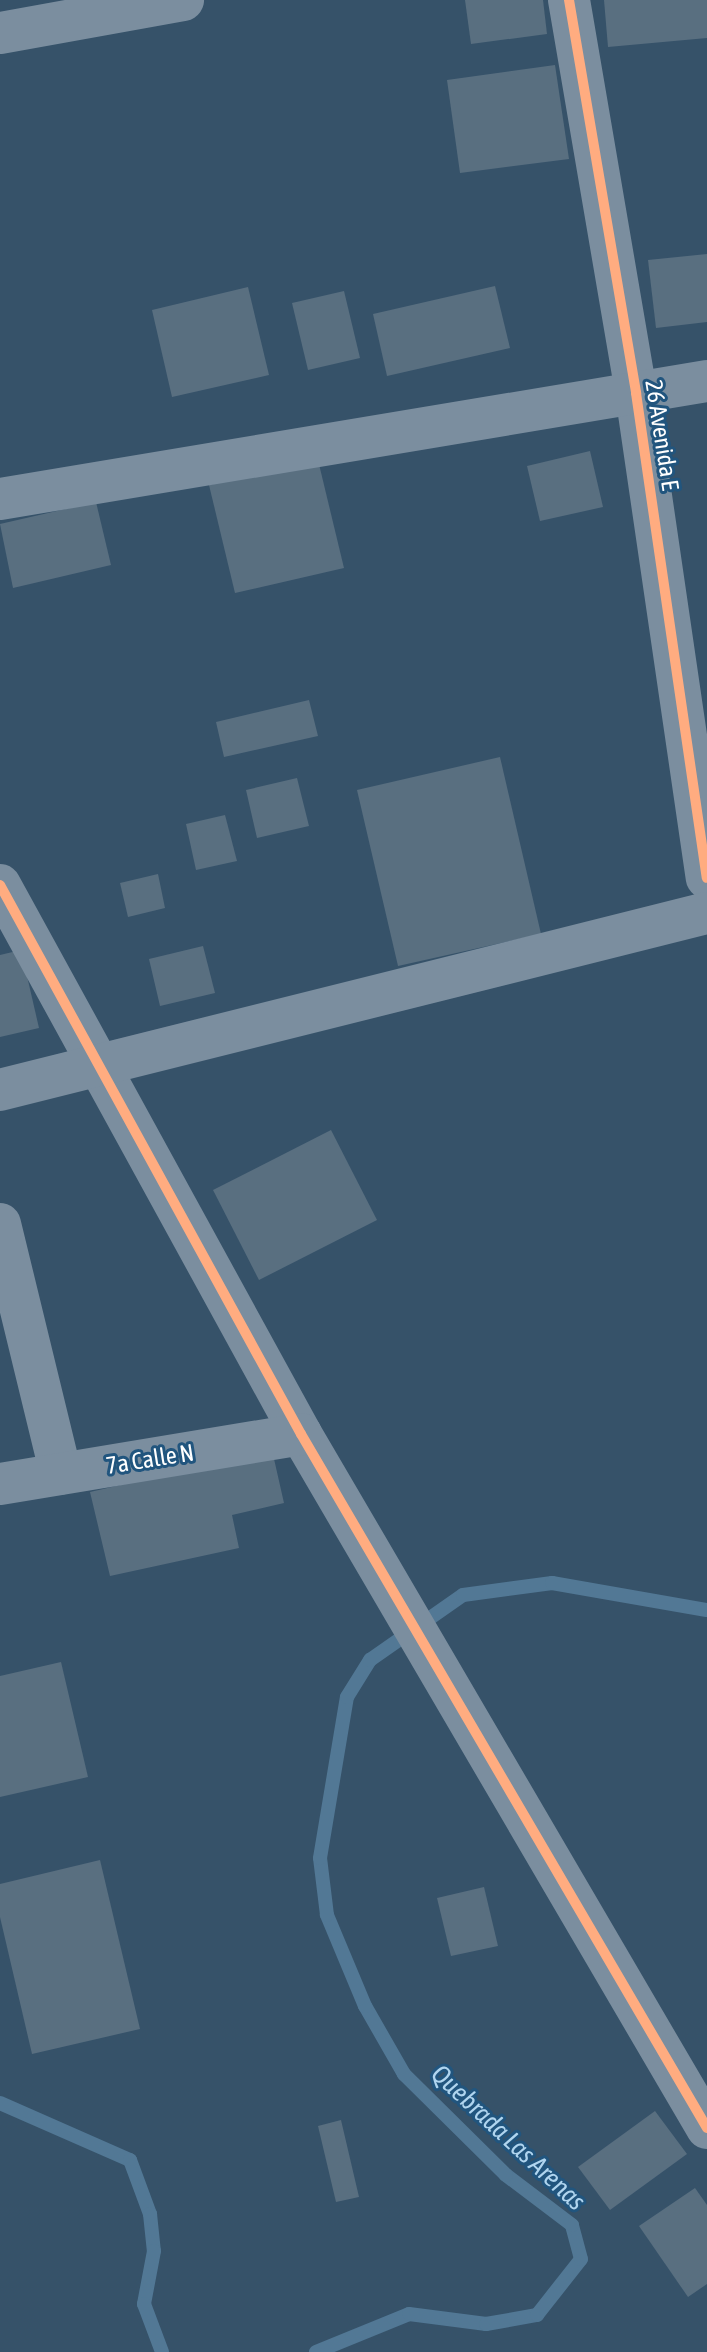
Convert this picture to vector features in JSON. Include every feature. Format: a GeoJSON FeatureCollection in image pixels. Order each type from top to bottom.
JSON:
{"type":"FeatureCollection","features":[{"type":"Feature","properties":{"kind":"street"},"geometry":{"type":"LineString","coordinates":[[0,33],[183,0]]}},
{"type":"Feature","properties":{"kind":"street","name":"26 Avenida E"},"geometry":{"type":"LineString","coordinates":[[569,0],[636,393],[707,878]]}},
{"type":"Feature","properties":{"kind":"street"},"geometry":{"type":"LineString","coordinates":[[0,499],[707,381]]}},
{"type":"Feature","properties":{"kind":"street"},"geometry":{"type":"LineString","coordinates":[[0,885],[301,1434],[438,1670],[692,2068],[707,2128]]}},
{"type":"Feature","properties":{"kind":"street"},"geometry":{"type":"LineString","coordinates":[[0,1090],[707,913]]}},
{"type":"Feature","properties":{"kind":"street"},"geometry":{"type":"LineString","coordinates":[[0,1224],[61,1474]]}},
{"type":"Feature","properties":{"kind":"street","name":"7a Calle N"},"geometry":{"type":"LineString","coordinates":[[0,1484],[301,1434]]}},
{"type":"Feature","properties":{"kind":"building"},"geometry":{"type":"Polygon","coordinates":[[[465,0],[543,0],[547,34],[471,44],[465,0]]]}},
{"type":"Feature","properties":{"kind":"building"},"geometry":{"type":"Polygon","coordinates":[[[604,0],[707,0],[707,38],[608,47],[604,0]]]}},
{"type":"Feature","properties":{"kind":"building"},"geometry":{"type":"Polygon","coordinates":[[[555,65],[569,159],[460,173],[447,80],[555,65]]]}},
{"type":"Feature","properties":{"kind":"building"},"geometry":{"type":"Polygon","coordinates":[[[707,254],[707,322],[656,328],[648,260],[707,254]]]}},
{"type":"Feature","properties":{"kind":"building"},"geometry":{"type":"Polygon","coordinates":[[[495,286],[510,348],[387,376],[373,314],[495,286]]]}},
{"type":"Feature","properties":{"kind":"building"},"geometry":{"type":"Polygon","coordinates":[[[248,287],[269,375],[172,397],[152,310],[248,287]]]}},
{"type":"Feature","properties":{"kind":"building"},"geometry":{"type":"Polygon","coordinates":[[[344,291],[360,358],[308,370],[292,303],[344,291]]]}},
{"type":"Feature","properties":{"kind":"building"},"geometry":{"type":"Polygon","coordinates":[[[590,451],[603,507],[540,521],[527,466],[590,451]]]}},
{"type":"Feature","properties":{"kind":"building"},"geometry":{"type":"Polygon","coordinates":[[[318,460],[344,568],[235,593],[209,485],[318,460]]]}},
{"type":"Feature","properties":{"kind":"building"},"geometry":{"type":"Polygon","coordinates":[[[96,502],[111,565],[13,588],[0,524],[96,502]]]}},
{"type":"Feature","properties":{"kind":"building"},"geometry":{"type":"Polygon","coordinates":[[[309,700],[318,736],[224,757],[216,722],[309,700]]]}},
{"type":"Feature","properties":{"kind":"building"},"geometry":{"type":"Polygon","coordinates":[[[500,757],[541,934],[398,966],[357,790],[500,757]]]}},
{"type":"Feature","properties":{"kind":"building"},"geometry":{"type":"Polygon","coordinates":[[[297,778],[309,826],[257,838],[246,790],[297,778]]]}},
{"type":"Feature","properties":{"kind":"building"},"geometry":{"type":"Polygon","coordinates":[[[225,815],[237,861],[196,870],[186,824],[225,815]]]}},
{"type":"Feature","properties":{"kind":"building"},"geometry":{"type":"Polygon","coordinates":[[[158,874],[165,908],[128,917],[120,883],[158,874]]]}},
{"type":"Feature","properties":{"kind":"building"},"geometry":{"type":"Polygon","coordinates":[[[203,946],[215,993],[160,1006],[149,959],[203,946]]]}},
{"type":"Feature","properties":{"kind":"building"},"geometry":{"type":"Polygon","coordinates":[[[21,950],[39,1028],[0,1037],[0,955],[21,950]]]}},
{"type":"Feature","properties":{"kind":"building"},"geometry":{"type":"Polygon","coordinates":[[[331,1130],[377,1220],[259,1280],[213,1190],[331,1130]]]}},
{"type":"Feature","properties":{"kind":"building"},"geometry":{"type":"Polygon","coordinates":[[[272,1450],[284,1503],[232,1515],[239,1548],[110,1576],[90,1492],[272,1450]]]}},
{"type":"Feature","properties":{"kind":"building"},"geometry":{"type":"Polygon","coordinates":[[[61,1662],[88,1777],[0,1797],[0,1676],[61,1662]]]}},
{"type":"Feature","properties":{"kind":"building"},"geometry":{"type":"Polygon","coordinates":[[[100,1860],[140,2029],[32,2054],[0,1917],[0,1884],[100,1860]]]}},
{"type":"Feature","properties":{"kind":"building"},"geometry":{"type":"Polygon","coordinates":[[[484,1887],[498,1946],[451,1956],[437,1898],[484,1887]]]}},
{"type":"Feature","properties":{"kind":"building"},"geometry":{"type":"Polygon","coordinates":[[[655,2111],[687,2154],[610,2210],[578,2167],[655,2111]]]}},
{"type":"Feature","properties":{"kind":"building"},"geometry":{"type":"Polygon","coordinates":[[[341,2120],[359,2197],[336,2202],[318,2126],[341,2120]]]}},
{"type":"Feature","properties":{"kind":"building"},"geometry":{"type":"Polygon","coordinates":[[[695,2188],[707,2205],[707,2284],[688,2297],[639,2226],[695,2188]]]}},
{"type":"Feature","properties":{"kind":"waterway","name":"Quebrada Las Arenas"},"geometry":{"type":"LineString","coordinates":[[316,2352],[409,2314],[486,2324],[537,2315],[581,2259],[572,2225],[506,2175],[404,2074],[365,2006],[327,1915],[320,1858],[347,1697],[370,1660],[463,1595],[552,1583],[707,1610]]}},
{"type":"Feature","properties":{"kind":"waterway","name":"Quebrada Las Arenas"},"geometry":{"type":"LineString","coordinates":[[0,2103],[130,2160],[150,2214],[154,2251],[144,2304],[162,2352]]}},
{"type":"Feature","properties":{"kind":"cycle path"},"geometry":{"type":"LineString","coordinates":[[569,0],[636,393],[707,878]]}},
{"type":"Feature","properties":{"kind":"cycle path"},"geometry":{"type":"LineString","coordinates":[[0,885],[301,1434],[707,2128]]}}]}
